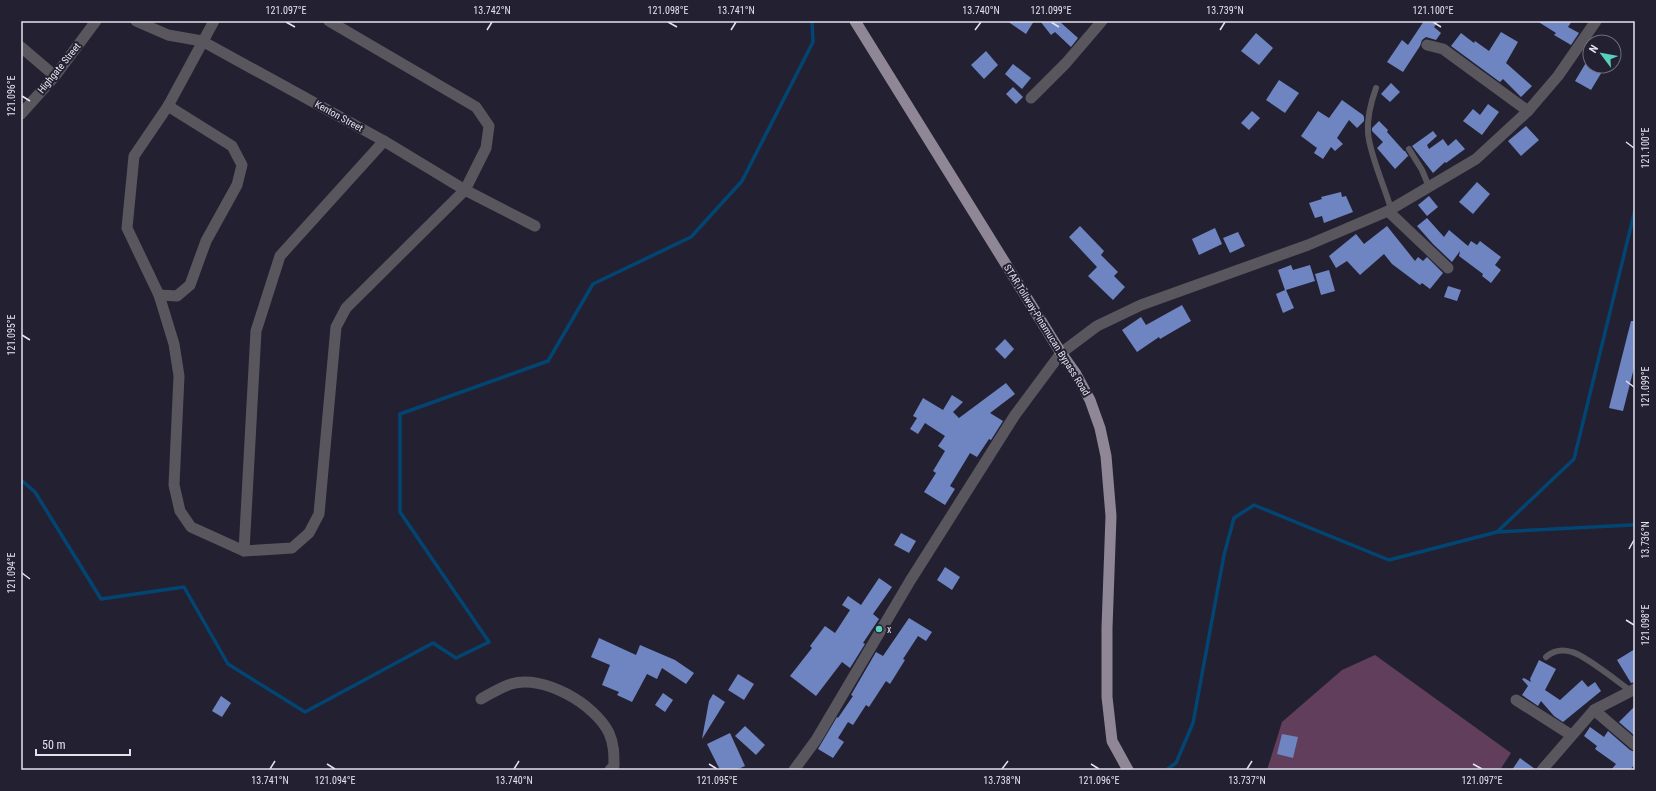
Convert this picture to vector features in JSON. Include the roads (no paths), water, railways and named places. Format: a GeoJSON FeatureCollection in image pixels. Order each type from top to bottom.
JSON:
{"type":"FeatureCollection","features":[{"type":"Feature","properties":{"kind":"main road","name":"STAR Tollway-Pinamucan Bypass Road"},"geometry":{"type":"LineString","coordinates":[[856,23],[1061,353],[1076,374],[1090,400],[1100,428],[1106,456],[1111,516],[1107,628],[1107,697],[1112,741],[1128,770]]}},
{"type":"Feature","properties":{"kind":"street","name":"Highgate Street"},"geometry":{"type":"LineString","coordinates":[[21,114],[54,76],[96,21]]}},
{"type":"Feature","properties":{"kind":"street","name":"Kenton Street"},"geometry":{"type":"LineString","coordinates":[[136,21],[168,35],[202,41],[384,141],[465,190],[535,226]]}},
{"type":"Feature","properties":{"kind":"street"},"geometry":{"type":"LineString","coordinates":[[214,21],[168,106],[134,156],[127,228],[159,295],[174,344],[178,376],[174,485],[180,511],[191,527],[244,551],[292,548],[309,533],[320,514],[336,327],[346,308],[465,190],[486,148],[489,126],[476,108],[329,21]]}},
{"type":"Feature","properties":{"kind":"street"},"geometry":{"type":"LineString","coordinates":[[1031,98],[1066,63],[1102,21]]}},
{"type":"Feature","properties":{"kind":"street"},"geometry":{"type":"LineString","coordinates":[[794,770],[816,740],[910,581],[989,455],[1015,415],[1061,353],[1097,326],[1141,305],[1308,246],[1390,210],[1476,159],[1528,111],[1558,76],[1596,21]]}},
{"type":"Feature","properties":{"kind":"street"},"geometry":{"type":"LineString","coordinates":[[1427,45],[1443,49],[1528,111]]}},
{"type":"Feature","properties":{"kind":"street"},"geometry":{"type":"LineString","coordinates":[[21,47],[54,76]]}},
{"type":"Feature","properties":{"kind":"street"},"geometry":{"type":"LineString","coordinates":[[159,295],[176,296],[190,285],[206,241],[237,186],[242,165],[232,146],[168,106]]}},
{"type":"Feature","properties":{"kind":"street"},"geometry":{"type":"LineString","coordinates":[[244,551],[256,331],[280,256],[384,141]]}},
{"type":"Feature","properties":{"kind":"street"},"geometry":{"type":"LineString","coordinates":[[1390,210],[1448,268]]}},
{"type":"Feature","properties":{"kind":"street"},"geometry":{"type":"LineString","coordinates":[[481,699],[512,683],[534,682],[566,692],[594,713],[608,732],[614,748],[614,766],[610,770]]}},
{"type":"Feature","properties":{"kind":"street"},"geometry":{"type":"LineString","coordinates":[[1542,770],[1594,710],[1633,690]]}},
{"type":"Feature","properties":{"kind":"street"},"geometry":{"type":"LineString","coordinates":[[1516,700],[1571,735]]}},
{"type":"Feature","properties":{"kind":"street"},"geometry":{"type":"LineString","coordinates":[[1594,710],[1635,745]]}},
{"type":"Feature","properties":{"kind":"lane"},"geometry":{"type":"LineString","coordinates":[[1376,88],[1369,113],[1368,133],[1390,210]]}},
{"type":"Feature","properties":{"kind":"lane"},"geometry":{"type":"LineString","coordinates":[[1409,149],[1422,170],[1429,187]]}},
{"type":"Feature","properties":{"kind":"lane"},"geometry":{"type":"LineString","coordinates":[[1546,656],[1551,652],[1560,650],[1573,652],[1633,690]]}},
{"type":"Feature","properties":{"kind":"waterway"},"geometry":{"type":"LineString","coordinates":[[21,480],[35,492],[101,599],[184,587],[228,664],[305,712],[433,643],[456,658],[489,642],[400,512],[400,414],[548,361],[593,284],[691,237],[742,181],[813,42],[812,21]]}},
{"type":"Feature","properties":{"kind":"waterway"},"geometry":{"type":"LineString","coordinates":[[1166,770],[1176,763],[1193,723],[1224,555],[1234,518],[1254,505],[1389,560],[1497,532],[1574,459],[1635,210]]}},
{"type":"Feature","properties":{"kind":"waterway"},"geometry":{"type":"LineString","coordinates":[[1497,532],[1635,524]]}},
{"type":"Feature","properties":{"kind":"place","name":"x"},"geometry":{"type":"Point","coordinates":[879,629]}}]}
